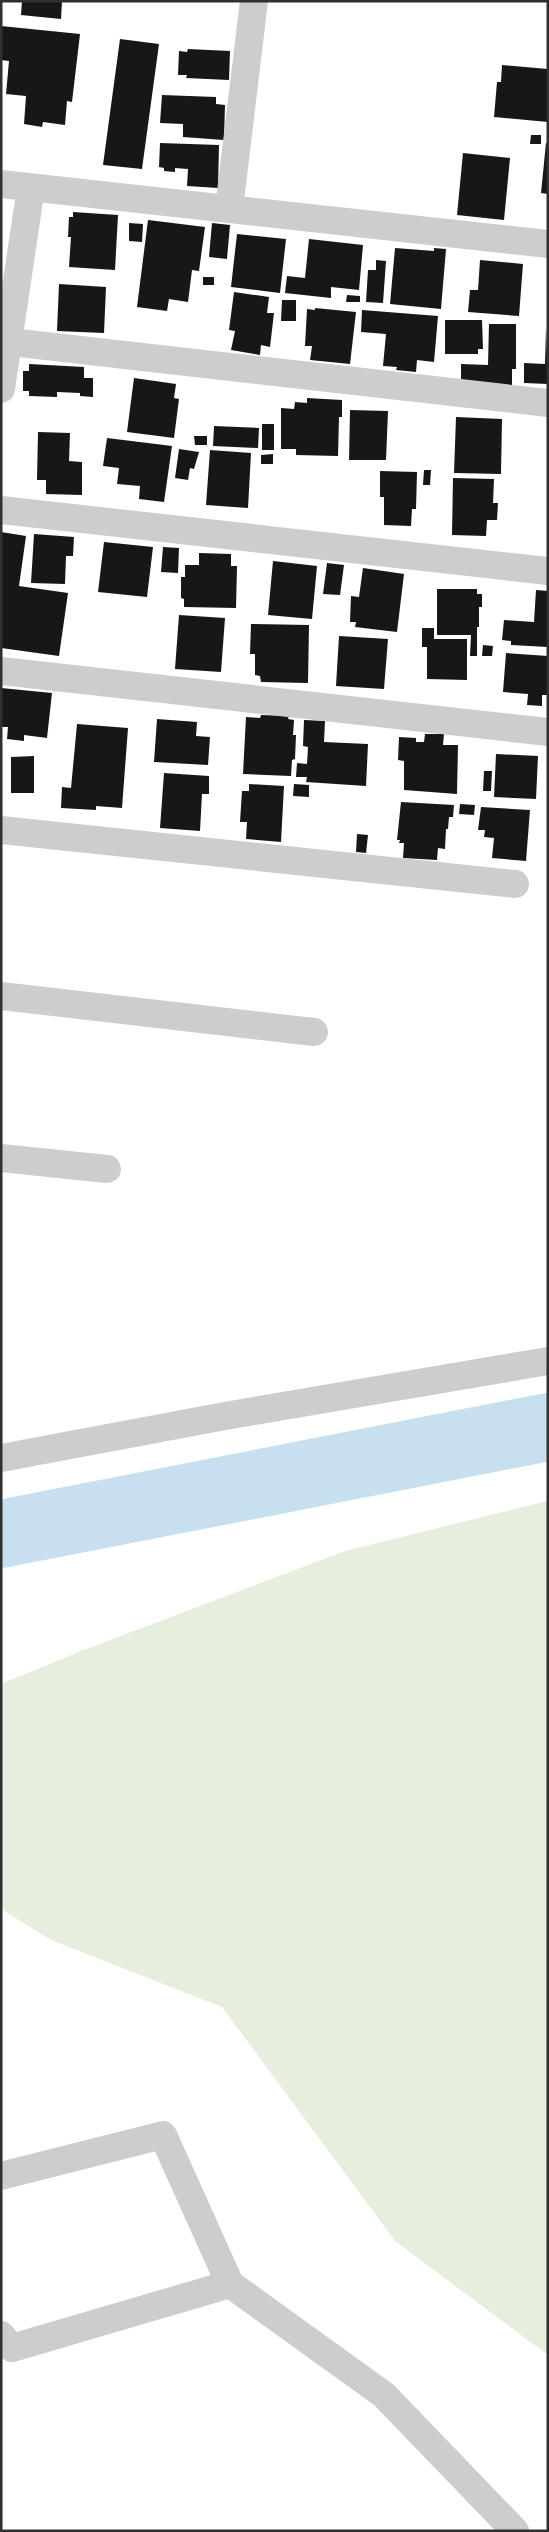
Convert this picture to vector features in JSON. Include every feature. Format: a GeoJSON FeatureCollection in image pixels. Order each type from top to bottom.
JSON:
{"type":"FeatureCollection","features":[{"type":"Feature","properties":{"kind":"street"},"geometry":{"type":"LineString","coordinates":[[229,209],[254,1]]}},
{"type":"Feature","properties":{"kind":"street"},"geometry":{"type":"LineString","coordinates":[[1,184],[548,244]]}},
{"type":"Feature","properties":{"kind":"street"},"geometry":{"type":"LineString","coordinates":[[1,390],[5,342],[31,187]]}},
{"type":"Feature","properties":{"kind":"street"},"geometry":{"type":"LineString","coordinates":[[5,342],[548,403]]}},
{"type":"Feature","properties":{"kind":"street"},"geometry":{"type":"LineString","coordinates":[[1,510],[548,572]]}},
{"type":"Feature","properties":{"kind":"street"},"geometry":{"type":"LineString","coordinates":[[1,671],[548,732]]}},
{"type":"Feature","properties":{"kind":"street"},"geometry":{"type":"LineString","coordinates":[[1,830],[515,884]]}},
{"type":"Feature","properties":{"kind":"street"},"geometry":{"type":"LineString","coordinates":[[1,996],[314,1032]]}},
{"type":"Feature","properties":{"kind":"street"},"geometry":{"type":"LineString","coordinates":[[1,1158],[107,1169]]}},
{"type":"Feature","properties":{"kind":"street"},"geometry":{"type":"LineString","coordinates":[[1,1458],[234,1415],[548,1361]]}},
{"type":"Feature","properties":{"kind":"street"},"geometry":{"type":"LineString","coordinates":[[1,2176],[163,2136],[230,2284],[384,2394],[514,2531]]}},
{"type":"Feature","properties":{"kind":"street"},"geometry":{"type":"LineString","coordinates":[[1,2335],[12,2348],[230,2284]]}},
{"type":"Feature","properties":{"kind":"green space"},"geometry":{"type":"Polygon","coordinates":[[[548,1501],[548,2355],[395,2241],[222,2007],[51,1940],[1,1909],[1,1684],[81,1651],[345,1551],[548,1501]]]}},
{"type":"Feature","properties":{"kind":"building"},"geometry":{"type":"Polygon","coordinates":[[[22,1],[62,1],[61,19],[21,15],[22,1]]]}},
{"type":"Feature","properties":{"kind":"building"},"geometry":{"type":"Polygon","coordinates":[[[1,26],[80,34],[72,102],[67,101],[65,125],[43,122],[42,127],[24,124],[26,96],[6,94],[9,61],[1,60],[1,26]]]}},
{"type":"Feature","properties":{"kind":"building"},"geometry":{"type":"Polygon","coordinates":[[[120,39],[159,44],[142,169],[103,165],[120,39]]]}},
{"type":"Feature","properties":{"kind":"building"},"geometry":{"type":"Polygon","coordinates":[[[188,49],[230,51],[229,80],[186,78],[187,75],[178,75],[179,51],[187,52],[188,49]]]}},
{"type":"Feature","properties":{"kind":"building"},"geometry":{"type":"Polygon","coordinates":[[[502,65],[548,69],[548,122],[494,117],[497,82],[501,82],[502,65]]]}},
{"type":"Feature","properties":{"kind":"building"},"geometry":{"type":"Polygon","coordinates":[[[162,95],[216,97],[216,104],[225,105],[224,140],[183,137],[183,124],[160,123],[162,95]]]}},
{"type":"Feature","properties":{"kind":"building"},"geometry":{"type":"Polygon","coordinates":[[[531,135],[541,135],[541,144],[530,144],[531,135]]]}},
{"type":"Feature","properties":{"kind":"building"},"geometry":{"type":"Polygon","coordinates":[[[160,143],[219,145],[218,188],[187,186],[188,169],[175,168],[175,172],[164,171],[164,168],[159,167],[160,143]]]}},
{"type":"Feature","properties":{"kind":"building"},"geometry":{"type":"Polygon","coordinates":[[[546,143],[548,144],[548,194],[541,193],[546,143]]]}},
{"type":"Feature","properties":{"kind":"building"},"geometry":{"type":"Polygon","coordinates":[[[463,153],[510,158],[504,220],[457,215],[463,153]]]}},
{"type":"Feature","properties":{"kind":"building"},"geometry":{"type":"Polygon","coordinates":[[[73,212],[118,215],[115,270],[69,267],[71,237],[68,237],[69,217],[73,217],[73,212]]]}},
{"type":"Feature","properties":{"kind":"building"},"geometry":{"type":"Polygon","coordinates":[[[148,220],[205,227],[199,271],[192,270],[188,302],[169,299],[167,311],[137,307],[148,220]]]}},
{"type":"Feature","properties":{"kind":"building"},"geometry":{"type":"Polygon","coordinates":[[[129,223],[143,224],[142,242],[129,241],[129,223]]]}},
{"type":"Feature","properties":{"kind":"building"},"geometry":{"type":"Polygon","coordinates":[[[212,223],[230,225],[227,259],[209,257],[212,223]]]}},
{"type":"Feature","properties":{"kind":"building"},"geometry":{"type":"Polygon","coordinates":[[[237,234],[286,239],[280,293],[231,287],[237,234]]]}},
{"type":"Feature","properties":{"kind":"building"},"geometry":{"type":"Polygon","coordinates":[[[309,239],[363,245],[359,290],[331,287],[331,298],[285,293],[287,276],[305,278],[309,239]]]}},
{"type":"Feature","properties":{"kind":"building"},"geometry":{"type":"Polygon","coordinates":[[[395,248],[434,251],[434,248],[446,249],[441,309],[390,304],[395,248]]]}},
{"type":"Feature","properties":{"kind":"building"},"geometry":{"type":"Polygon","coordinates":[[[376,260],[386,261],[383,303],[366,302],[368,270],[376,270],[376,260]]]}},
{"type":"Feature","properties":{"kind":"building"},"geometry":{"type":"Polygon","coordinates":[[[480,260],[523,264],[519,316],[468,312],[470,290],[478,290],[480,260]]]}},
{"type":"Feature","properties":{"kind":"building"},"geometry":{"type":"Polygon","coordinates":[[[203,277],[214,277],[214,285],[203,285],[203,277]]]}},
{"type":"Feature","properties":{"kind":"building"},"geometry":{"type":"Polygon","coordinates":[[[59,284],[106,287],[104,333],[57,331],[59,284]]]}},
{"type":"Feature","properties":{"kind":"building"},"geometry":{"type":"Polygon","coordinates":[[[234,292],[269,297],[267,313],[274,313],[270,347],[261,345],[260,355],[231,350],[235,331],[229,330],[234,292]]]}},
{"type":"Feature","properties":{"kind":"building"},"geometry":{"type":"Polygon","coordinates":[[[347,295],[360,296],[360,302],[346,302],[347,295]]]}},
{"type":"Feature","properties":{"kind":"building"},"geometry":{"type":"Polygon","coordinates":[[[282,300],[296,300],[296,321],[281,321],[282,300]]]}},
{"type":"Feature","properties":{"kind":"building"},"geometry":{"type":"Polygon","coordinates":[[[315,308],[356,312],[350,364],[310,360],[312,346],[305,346],[307,309],[315,310],[315,308]]]}},
{"type":"Feature","properties":{"kind":"building"},"geometry":{"type":"Polygon","coordinates":[[[362,310],[438,316],[434,362],[417,360],[416,372],[396,370],[397,367],[383,366],[386,334],[361,332],[362,310]]]}},
{"type":"Feature","properties":{"kind":"building"},"geometry":{"type":"Polygon","coordinates":[[[445,320],[482,320],[483,349],[478,349],[478,354],[445,354],[445,320]]]}},
{"type":"Feature","properties":{"kind":"building"},"geometry":{"type":"Polygon","coordinates":[[[489,324],[516,324],[516,369],[512,369],[512,385],[461,385],[461,364],[488,365],[489,324]]]}},
{"type":"Feature","properties":{"kind":"building"},"geometry":{"type":"Polygon","coordinates":[[[546,327],[548,384],[524,383],[524,363],[545,364],[546,327]]]}},
{"type":"Feature","properties":{"kind":"building"},"geometry":{"type":"Polygon","coordinates":[[[29,364],[84,367],[84,378],[93,378],[93,397],[80,396],[80,393],[57,392],[57,397],[29,396],[29,391],[23,391],[23,371],[29,371],[29,364]]]}},
{"type":"Feature","properties":{"kind":"building"},"geometry":{"type":"Polygon","coordinates":[[[134,378],[176,384],[174,398],[179,399],[174,438],[127,432],[134,378]]]}},
{"type":"Feature","properties":{"kind":"building"},"geometry":{"type":"Polygon","coordinates":[[[307,398],[342,400],[342,417],[339,417],[338,456],[296,455],[296,449],[281,449],[281,408],[294,409],[295,402],[307,403],[307,398]]]}},
{"type":"Feature","properties":{"kind":"building"},"geometry":{"type":"Polygon","coordinates":[[[350,410],[388,411],[386,460],[349,460],[350,410]]]}},
{"type":"Feature","properties":{"kind":"building"},"geometry":{"type":"Polygon","coordinates":[[[456,417],[502,419],[501,474],[454,473],[456,417]]]}},
{"type":"Feature","properties":{"kind":"building"},"geometry":{"type":"Polygon","coordinates":[[[262,424],[274,424],[274,450],[262,450],[262,424]]]}},
{"type":"Feature","properties":{"kind":"building"},"geometry":{"type":"Polygon","coordinates":[[[214,426],[259,428],[258,448],[213,446],[214,426]]]}},
{"type":"Feature","properties":{"kind":"building"},"geometry":{"type":"Polygon","coordinates":[[[38,432],[70,433],[69,461],[82,462],[82,495],[46,494],[46,480],[37,480],[38,432]]]}},
{"type":"Feature","properties":{"kind":"building"},"geometry":{"type":"Polygon","coordinates":[[[194,436],[207,436],[207,445],[195,445],[194,436]]]}},
{"type":"Feature","properties":{"kind":"building"},"geometry":{"type":"Polygon","coordinates":[[[107,438],[172,446],[164,502],[139,499],[140,486],[117,484],[119,468],[103,466],[107,438]]]}},
{"type":"Feature","properties":{"kind":"building"},"geometry":{"type":"Polygon","coordinates":[[[179,449],[199,452],[194,469],[190,468],[188,480],[175,478],[179,449]]]}},
{"type":"Feature","properties":{"kind":"building"},"geometry":{"type":"Polygon","coordinates":[[[210,450],[251,453],[248,508],[206,505],[210,450]]]}},
{"type":"Feature","properties":{"kind":"building"},"geometry":{"type":"Polygon","coordinates":[[[273,454],[273,464],[261,464],[261,455],[273,454]]]}},
{"type":"Feature","properties":{"kind":"building"},"geometry":{"type":"Polygon","coordinates":[[[424,470],[431,470],[430,485],[423,485],[424,470]]]}},
{"type":"Feature","properties":{"kind":"building"},"geometry":{"type":"Polygon","coordinates":[[[380,471],[417,472],[416,509],[412,509],[411,526],[384,525],[384,497],[380,497],[380,471]]]}},
{"type":"Feature","properties":{"kind":"building"},"geometry":{"type":"Polygon","coordinates":[[[453,478],[494,479],[493,503],[498,503],[497,520],[487,520],[486,536],[452,535],[453,478]]]}},
{"type":"Feature","properties":{"kind":"building"},"geometry":{"type":"Polygon","coordinates":[[[1,532],[26,536],[19,586],[68,593],[59,656],[1,648],[1,532]]]}},
{"type":"Feature","properties":{"kind":"building"},"geometry":{"type":"Polygon","coordinates":[[[34,534],[74,537],[73,556],[66,556],[65,584],[31,583],[34,534]]]}},
{"type":"Feature","properties":{"kind":"building"},"geometry":{"type":"Polygon","coordinates":[[[104,542],[153,547],[147,597],[98,592],[104,542]]]}},
{"type":"Feature","properties":{"kind":"building"},"geometry":{"type":"Polygon","coordinates":[[[163,547],[179,548],[178,573],[161,572],[163,547]]]}},
{"type":"Feature","properties":{"kind":"building"},"geometry":{"type":"Polygon","coordinates":[[[199,553],[231,554],[231,566],[237,566],[236,608],[184,607],[184,599],[181,598],[181,577],[185,577],[185,565],[199,565],[199,553]]]}},
{"type":"Feature","properties":{"kind":"building"},"geometry":{"type":"Polygon","coordinates":[[[273,561],[317,566],[312,619],[268,615],[273,561]]]}},
{"type":"Feature","properties":{"kind":"building"},"geometry":{"type":"Polygon","coordinates":[[[327,563],[344,565],[340,595],[323,594],[327,563]]]}},
{"type":"Feature","properties":{"kind":"building"},"geometry":{"type":"Polygon","coordinates":[[[363,568],[404,574],[397,632],[355,627],[356,622],[350,622],[351,596],[359,597],[363,568]]]}},
{"type":"Feature","properties":{"kind":"building"},"geometry":{"type":"Polygon","coordinates":[[[437,589],[477,589],[477,594],[482,594],[482,607],[479,607],[479,627],[477,627],[477,656],[470,656],[471,635],[437,635],[437,589]]]}},
{"type":"Feature","properties":{"kind":"building"},"geometry":{"type":"Polygon","coordinates":[[[536,590],[548,591],[548,647],[511,645],[511,641],[502,640],[504,620],[534,622],[536,590]]]}},
{"type":"Feature","properties":{"kind":"building"},"geometry":{"type":"Polygon","coordinates":[[[179,615],[225,618],[221,672],[175,669],[179,615]]]}},
{"type":"Feature","properties":{"kind":"building"},"geometry":{"type":"Polygon","coordinates":[[[251,624],[309,625],[308,683],[261,682],[260,676],[255,675],[255,654],[250,654],[251,624]]]}},
{"type":"Feature","properties":{"kind":"building"},"geometry":{"type":"Polygon","coordinates":[[[422,628],[434,628],[434,639],[467,639],[467,680],[427,679],[427,647],[422,647],[422,628]]]}},
{"type":"Feature","properties":{"kind":"building"},"geometry":{"type":"Polygon","coordinates":[[[339,636],[388,639],[384,689],[336,686],[339,636]]]}},
{"type":"Feature","properties":{"kind":"building"},"geometry":{"type":"Polygon","coordinates":[[[483,645],[493,646],[492,656],[482,656],[483,645]]]}},
{"type":"Feature","properties":{"kind":"building"},"geometry":{"type":"Polygon","coordinates":[[[506,653],[548,656],[548,695],[542,695],[542,706],[527,705],[528,694],[503,692],[506,653]]]}},
{"type":"Feature","properties":{"kind":"building"},"geometry":{"type":"Polygon","coordinates":[[[1,688],[52,693],[47,738],[24,735],[24,741],[7,739],[8,727],[1,727],[1,688]]]}},
{"type":"Feature","properties":{"kind":"building"},"geometry":{"type":"Polygon","coordinates":[[[261,715],[289,716],[288,719],[294,720],[293,735],[296,735],[295,759],[292,760],[291,776],[243,774],[246,717],[260,718],[261,715]]]}},
{"type":"Feature","properties":{"kind":"building"},"geometry":{"type":"Polygon","coordinates":[[[157,719],[197,722],[196,736],[210,737],[208,765],[154,762],[157,719]]]}},
{"type":"Feature","properties":{"kind":"building"},"geometry":{"type":"Polygon","coordinates":[[[304,720],[325,721],[324,742],[368,744],[366,786],[306,782],[307,777],[296,777],[297,763],[307,764],[308,747],[303,746],[304,720]]]}},
{"type":"Feature","properties":{"kind":"building"},"geometry":{"type":"Polygon","coordinates":[[[77,724],[128,728],[122,808],[96,806],[96,810],[61,808],[62,787],[71,788],[77,724]]]}},
{"type":"Feature","properties":{"kind":"building"},"geometry":{"type":"Polygon","coordinates":[[[425,734],[444,734],[443,745],[458,745],[457,794],[404,790],[404,761],[398,760],[399,737],[416,738],[416,742],[424,742],[425,734]]]}},
{"type":"Feature","properties":{"kind":"building"},"geometry":{"type":"Polygon","coordinates":[[[496,754],[538,756],[536,799],[494,797],[496,754]]]}},
{"type":"Feature","properties":{"kind":"building"},"geometry":{"type":"Polygon","coordinates":[[[34,756],[34,793],[11,793],[11,757],[34,756]]]}},
{"type":"Feature","properties":{"kind":"building"},"geometry":{"type":"Polygon","coordinates":[[[484,771],[492,771],[491,791],[483,791],[484,771]]]}},
{"type":"Feature","properties":{"kind":"building"},"geometry":{"type":"Polygon","coordinates":[[[164,773],[209,776],[209,794],[202,794],[200,831],[160,828],[164,773]]]}},
{"type":"Feature","properties":{"kind":"building"},"geometry":{"type":"Polygon","coordinates":[[[249,784],[284,786],[281,842],[246,839],[247,822],[240,822],[242,791],[249,791],[249,784]]]}},
{"type":"Feature","properties":{"kind":"building"},"geometry":{"type":"Polygon","coordinates":[[[294,784],[309,785],[309,797],[293,796],[294,784]]]}},
{"type":"Feature","properties":{"kind":"building"},"geometry":{"type":"Polygon","coordinates":[[[401,802],[454,805],[453,817],[449,817],[448,829],[446,829],[445,849],[438,848],[437,860],[403,858],[404,843],[399,843],[400,840],[397,840],[401,802]]]}},
{"type":"Feature","properties":{"kind":"building"},"geometry":{"type":"Polygon","coordinates":[[[460,804],[475,805],[474,815],[459,814],[460,804]]]}},
{"type":"Feature","properties":{"kind":"building"},"geometry":{"type":"Polygon","coordinates":[[[481,807],[530,810],[526,861],[492,858],[494,838],[484,837],[485,830],[478,830],[481,807]]]}},
{"type":"Feature","properties":{"kind":"building"},"geometry":{"type":"Polygon","coordinates":[[[357,834],[368,835],[366,853],[356,852],[357,834]]]}},
{"type":"Feature","properties":{"kind":"waterway"},"geometry":{"type":"LineString","coordinates":[[1,1534],[548,1427]]}}]}
